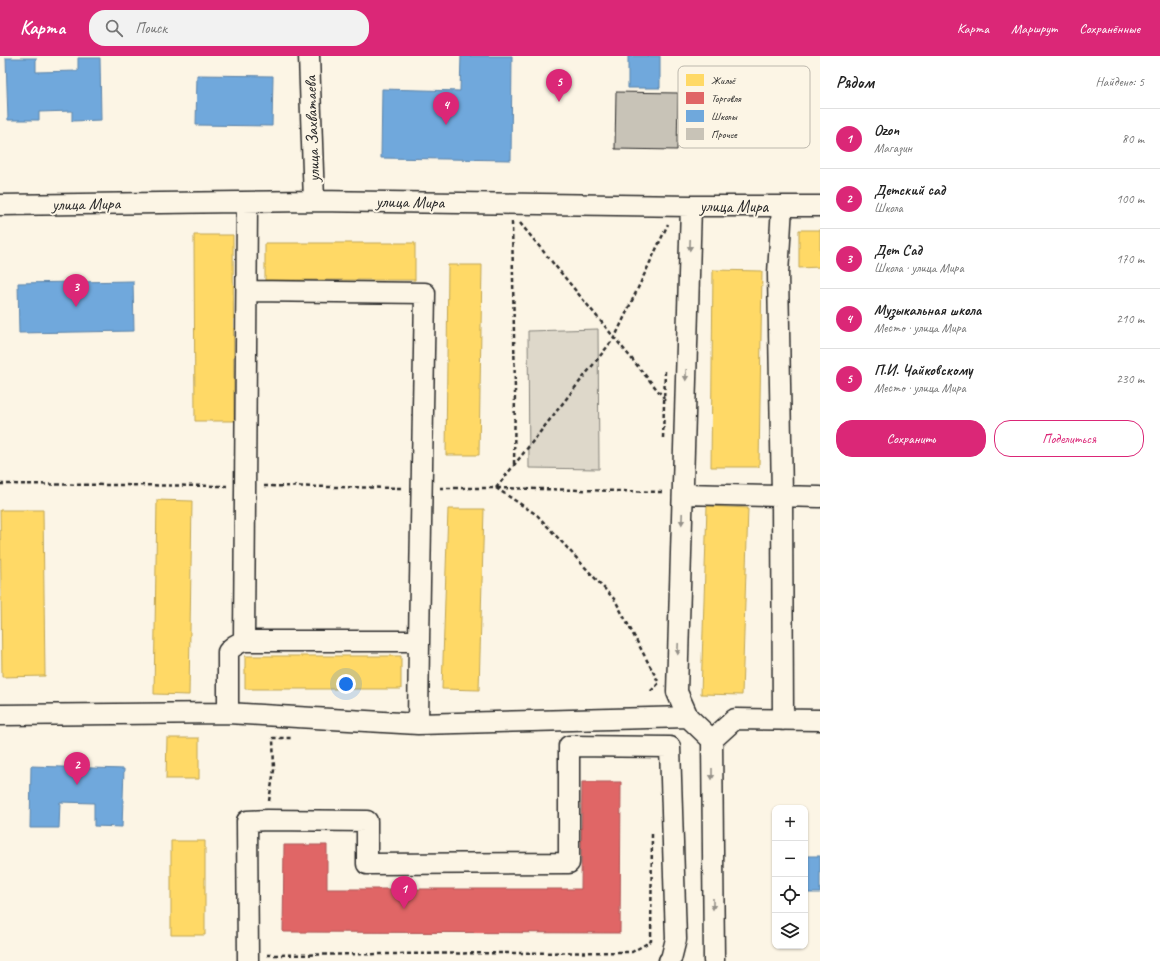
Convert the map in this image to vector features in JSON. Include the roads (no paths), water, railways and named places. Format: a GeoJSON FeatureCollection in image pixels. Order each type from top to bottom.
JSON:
{"type":"FeatureCollection","features":[{"type":"Feature","properties":{"kind":"street","name":"улица Захватаева"},"geometry":{"type":"LineString","coordinates":[[309,56],[314,201]]}},
{"type":"Feature","properties":{"kind":"street","name":"улица Мира"},"geometry":{"type":"LineString","coordinates":[[0,205],[314,201],[691,206],[820,206]]}},
{"type":"Feature","properties":{"kind":"street"},"geometry":{"type":"LineString","coordinates":[[244,641],[248,290],[247,203]]}},
{"type":"Feature","properties":{"kind":"street"},"geometry":{"type":"LineString","coordinates":[[691,206],[676,692],[688,716],[710,738],[714,961]]}},
{"type":"Feature","properties":{"kind":"street"},"geometry":{"type":"LineString","coordinates":[[782,206],[778,274],[784,720]]}},
{"type":"Feature","properties":{"kind":"street"},"geometry":{"type":"LineString","coordinates":[[248,290],[425,293],[418,724]]}},
{"type":"Feature","properties":{"kind":"street"},"geometry":{"type":"LineString","coordinates":[[682,494],[820,497]]}},
{"type":"Feature","properties":{"kind":"street"},"geometry":{"type":"LineString","coordinates":[[228,713],[228,652],[236,644],[244,641],[419,640]]}},
{"type":"Feature","properties":{"kind":"street"},"geometry":{"type":"LineString","coordinates":[[0,715],[228,713],[418,724],[688,716]]}},
{"type":"Feature","properties":{"kind":"street"},"geometry":{"type":"LineString","coordinates":[[710,738],[735,719],[820,720]]}},
{"type":"Feature","properties":{"kind":"street"},"geometry":{"type":"LineString","coordinates":[[669,961],[671,959],[676,939],[670,747],[673,732],[678,727],[683,725],[690,726],[710,738]]}},
{"type":"Feature","properties":{"kind":"street"},"geometry":{"type":"LineString","coordinates":[[248,961],[247,821],[367,821],[367,864],[569,863],[569,746],[670,747]]}},
{"type":"Feature","properties":{"kind":"place","name":"П.И. Чайковскому"},"geometry":{"type":"Point","coordinates":[559,102]}},
{"type":"Feature","properties":{"kind":"place","name":"Музыкальная школа"},"geometry":{"type":"Point","coordinates":[446,125]}},
{"type":"Feature","properties":{"kind":"place","name":"Дет Сад"},"geometry":{"type":"Point","coordinates":[76,307]}},
{"type":"Feature","properties":{"kind":"place","name":"Детский сад"},"geometry":{"type":"Point","coordinates":[77,785]}},
{"type":"Feature","properties":{"kind":"place","name":"Ozon"},"geometry":{"type":"Point","coordinates":[404,909]}}]}
